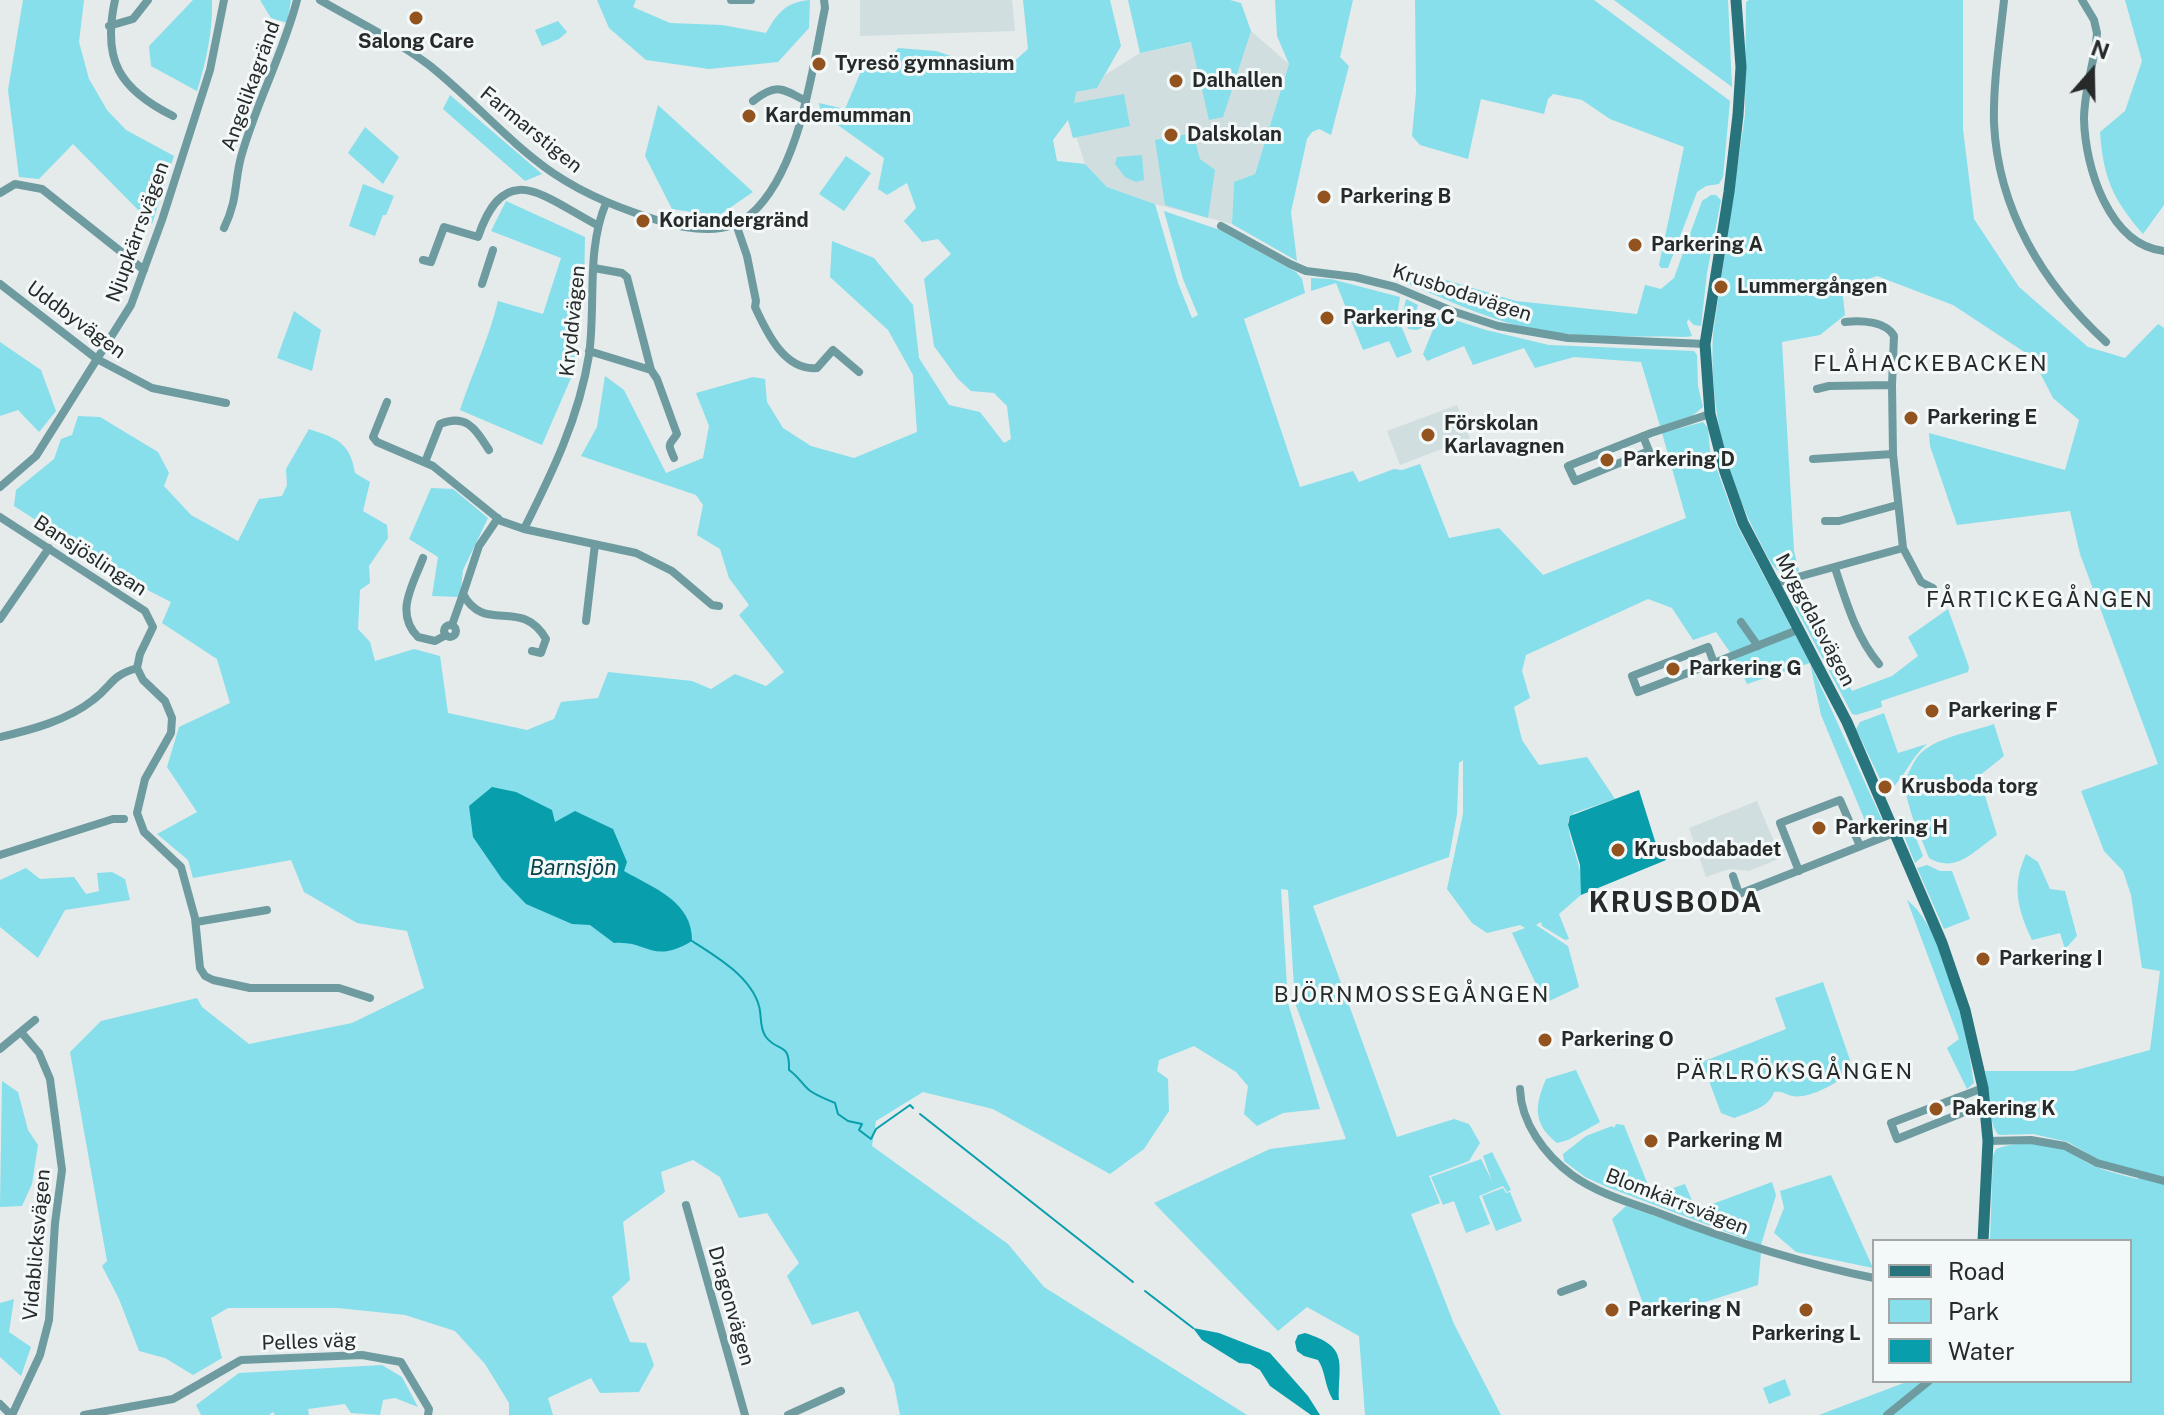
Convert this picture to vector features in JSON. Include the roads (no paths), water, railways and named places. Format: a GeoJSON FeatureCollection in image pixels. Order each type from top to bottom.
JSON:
{"type":"FeatureCollection","features":[{"type":"Feature","properties":{"kind":"street"},"geometry":{"type":"LineString","coordinates":[[115,0],[109,26],[111,53],[131,89],[146,103],[173,116]]}},
{"type":"Feature","properties":{"kind":"street"},"geometry":{"type":"LineString","coordinates":[[109,26],[133,19],[148,0]]}},
{"type":"Feature","properties":{"kind":"street","name":"Njupkärrsvägen"},"geometry":{"type":"LineString","coordinates":[[0,487],[36,456],[131,305],[210,70],[224,0]]}},
{"type":"Feature","properties":{"kind":"street","name":"Angelikagränd"},"geometry":{"type":"LineString","coordinates":[[224,228],[235,204],[241,158],[289,32],[297,0]]}},
{"type":"Feature","properties":{"kind":"street","name":"Farmarstigen"},"geometry":{"type":"LineString","coordinates":[[320,0],[427,64],[543,165],[579,189],[606,203],[677,226],[720,228],[736,224]]}},
{"type":"Feature","properties":{"kind":"street"},"geometry":{"type":"LineString","coordinates":[[731,0],[751,0]]}},
{"type":"Feature","properties":{"kind":"street"},"geometry":{"type":"LineString","coordinates":[[824,0],[825,8],[799,129],[773,186],[759,206],[736,224],[747,256],[755,307],[771,341],[796,363],[809,369],[816,369],[833,350],[859,372]]}},
{"type":"Feature","properties":{"kind":"street","name":"Myggdalsvägen"},"geometry":{"type":"LineString","coordinates":[[1736,0],[1741,67],[1738,115],[1705,344],[1710,414],[1739,512],[1847,722],[1947,957],[1965,1010],[1983,1088],[1988,1141],[1983,1239]]}},
{"type":"Feature","properties":{"kind":"street"},"geometry":{"type":"LineString","coordinates":[[2004,0],[1994,122],[1999,166],[2012,213],[2032,254],[2074,308],[2106,342]]}},
{"type":"Feature","properties":{"kind":"street"},"geometry":{"type":"LineString","coordinates":[[2082,0],[2094,20],[2097,33],[2084,118],[2091,165],[2109,214],[2136,243],[2151,250],[2164,251]]}},
{"type":"Feature","properties":{"kind":"street"},"geometry":{"type":"LineString","coordinates":[[753,101],[783,89],[806,101]]}},
{"type":"Feature","properties":{"kind":"street"},"geometry":{"type":"LineString","coordinates":[[0,193],[15,184],[42,189],[144,270]]}},
{"type":"Feature","properties":{"kind":"street"},"geometry":{"type":"LineString","coordinates":[[423,260],[431,262],[444,227],[478,237],[485,217],[508,191],[517,189],[533,190],[597,225]]}},
{"type":"Feature","properties":{"kind":"street","name":"Kryddvägen"},"geometry":{"type":"LineString","coordinates":[[524,529],[563,447],[578,404],[589,351],[597,225],[606,203]]}},
{"type":"Feature","properties":{"kind":"street","name":"Krusbodavägen"},"geometry":{"type":"LineString","coordinates":[[1221,226],[1306,271],[1355,277],[1395,287],[1440,307],[1498,326],[1568,338],[1705,344]]}},
{"type":"Feature","properties":{"kind":"street"},"geometry":{"type":"LineString","coordinates":[[482,284],[493,250]]}},
{"type":"Feature","properties":{"kind":"street"},"geometry":{"type":"LineString","coordinates":[[594,268],[622,273],[627,277],[651,370],[677,434],[669,445],[674,458]]}},
{"type":"Feature","properties":{"kind":"street","name":"Uddbyvägen"},"geometry":{"type":"LineString","coordinates":[[0,284],[97,359],[152,388],[226,403]]}},
{"type":"Feature","properties":{"kind":"street"},"geometry":{"type":"LineString","coordinates":[[1845,322],[1856,321],[1890,329],[1894,336],[1893,454],[1903,548],[1921,582],[1933,588]]}},
{"type":"Feature","properties":{"kind":"street"},"geometry":{"type":"LineString","coordinates":[[589,351],[651,370]]}},
{"type":"Feature","properties":{"kind":"street"},"geometry":{"type":"LineString","coordinates":[[1817,389],[1892,385]]}},
{"type":"Feature","properties":{"kind":"street"},"geometry":{"type":"LineString","coordinates":[[387,402],[375,430],[377,442],[425,462],[498,518],[524,529],[636,553],[672,571],[712,605],[719,606]]}},
{"type":"Feature","properties":{"kind":"street"},"geometry":{"type":"LineString","coordinates":[[1643,436],[1649,451],[1575,481],[1568,466],[1643,436],[1710,414]]}},
{"type":"Feature","properties":{"kind":"street"},"geometry":{"type":"LineString","coordinates":[[425,462],[440,424],[453,420],[475,427],[489,450]]}},
{"type":"Feature","properties":{"kind":"street"},"geometry":{"type":"LineString","coordinates":[[1813,459],[1893,454]]}},
{"type":"Feature","properties":{"kind":"street"},"geometry":{"type":"LineString","coordinates":[[1825,521],[1839,521],[1897,505]]}},
{"type":"Feature","properties":{"kind":"street","name":"Bansjöslingan"},"geometry":{"type":"LineString","coordinates":[[0,517],[145,611],[153,627],[137,668]]}},
{"type":"Feature","properties":{"kind":"street"},"geometry":{"type":"LineString","coordinates":[[423,558],[405,605],[406,618],[418,637],[435,641],[446,635],[445,627],[452,625],[479,546],[498,518]]}},
{"type":"Feature","properties":{"kind":"street"},"geometry":{"type":"LineString","coordinates":[[586,621],[595,544]]}},
{"type":"Feature","properties":{"kind":"street"},"geometry":{"type":"LineString","coordinates":[[0,619],[49,548]]}},
{"type":"Feature","properties":{"kind":"street"},"geometry":{"type":"LineString","coordinates":[[1776,583],[1903,548]]}},
{"type":"Feature","properties":{"kind":"street"},"geometry":{"type":"LineString","coordinates":[[1835,568],[1851,615],[1871,655],[1879,664]]}},
{"type":"Feature","properties":{"kind":"street"},"geometry":{"type":"LineString","coordinates":[[463,594],[473,609],[494,616],[517,615],[535,625],[546,639],[541,653],[532,651]]}},
{"type":"Feature","properties":{"kind":"street"},"geometry":{"type":"LineString","coordinates":[[1741,622],[1758,646]]}},
{"type":"Feature","properties":{"kind":"street"},"geometry":{"type":"LineString","coordinates":[[1714,663],[1708,647],[1632,676],[1638,692],[1714,663],[1758,646],[1800,629]]}},
{"type":"Feature","properties":{"kind":"street"},"geometry":{"type":"LineString","coordinates":[[0,737],[58,719],[93,701],[119,673],[137,668],[143,680],[165,701],[172,718],[171,733],[145,779],[137,813],[144,832],[181,867],[196,922],[199,967],[205,976],[250,988],[339,988],[370,998]]}},
{"type":"Feature","properties":{"kind":"street"},"geometry":{"type":"LineString","coordinates":[[1799,871],[1780,823],[1840,800],[1860,846]]}},
{"type":"Feature","properties":{"kind":"street"},"geometry":{"type":"LineString","coordinates":[[0,855],[113,819],[124,819]]}},
{"type":"Feature","properties":{"kind":"street"},"geometry":{"type":"LineString","coordinates":[[1733,876],[1739,894],[1894,833]]}},
{"type":"Feature","properties":{"kind":"street"},"geometry":{"type":"LineString","coordinates":[[196,922],[267,910]]}},
{"type":"Feature","properties":{"kind":"street"},"geometry":{"type":"LineString","coordinates":[[0,1049],[35,1020]]}},
{"type":"Feature","properties":{"kind":"street","name":"Vidablicksvägen"},"geometry":{"type":"LineString","coordinates":[[12,1415],[40,1355],[49,1320],[62,1170],[50,1079],[39,1053],[21,1032]]}},
{"type":"Feature","properties":{"kind":"street"},"geometry":{"type":"LineString","coordinates":[[1956,1098],[1962,1113],[1897,1139],[1891,1123],[1956,1098],[1983,1088]]}},
{"type":"Feature","properties":{"kind":"street","name":"Blomkärrsvägen"},"geometry":{"type":"LineString","coordinates":[[1520,1089],[1521,1108],[1542,1144],[1559,1164],[1588,1185],[1762,1251],[1872,1278]]}},
{"type":"Feature","properties":{"kind":"street"},"geometry":{"type":"LineString","coordinates":[[1988,1141],[2031,1140],[2065,1146],[2097,1163],[2164,1181]]}},
{"type":"Feature","properties":{"kind":"street","name":"Dragonvägen"},"geometry":{"type":"LineString","coordinates":[[686,1205],[745,1415]]}},
{"type":"Feature","properties":{"kind":"street"},"geometry":{"type":"LineString","coordinates":[[1561,1292],[1583,1284]]}},
{"type":"Feature","properties":{"kind":"street","name":"Pelles väg"},"geometry":{"type":"LineString","coordinates":[[84,1415],[173,1399],[241,1360],[362,1355],[401,1362],[429,1409],[428,1415]]}},
{"type":"Feature","properties":{"kind":"street"},"geometry":{"type":"LineString","coordinates":[[1887,1415],[1927,1383]]}},
{"type":"Feature","properties":{"kind":"street"},"geometry":{"type":"LineString","coordinates":[[788,1415],[841,1391]]}},
{"type":"Feature","properties":{"kind":"street"},"geometry":{"type":"LineString","coordinates":[[0,1404],[12,1415]]}},
{"type":"Feature","properties":{"kind":"water","name":"Barnsjön"},"geometry":{"type":"Polygon","coordinates":[[[492,787],[516,792],[552,810],[555,822],[575,811],[613,829],[627,862],[624,871],[659,890],[679,906],[691,927],[692,941],[668,951],[614,943],[590,925],[572,924],[526,904],[502,879],[473,837],[469,806],[492,787]]]}},
{"type":"Feature","properties":{"kind":"water","name":"Krusbodabadet"},"geometry":{"type":"Polygon","coordinates":[[[1639,790],[1655,841],[1666,860],[1581,895],[1580,865],[1568,825],[1570,816],[1639,790]]]}},
{"type":"Feature","properties":{"kind":"water"},"geometry":{"type":"Polygon","coordinates":[[[1193,1328],[1219,1333],[1270,1353],[1308,1396],[1320,1415],[1311,1415],[1270,1386],[1260,1370],[1250,1364],[1239,1363],[1202,1340],[1193,1328]]]}},
{"type":"Feature","properties":{"kind":"water"},"geometry":{"type":"Polygon","coordinates":[[[1305,1333],[1329,1344],[1335,1351],[1340,1366],[1339,1400],[1333,1400],[1318,1360],[1297,1351],[1295,1342],[1298,1335],[1305,1333]]]}},
{"type":"Feature","properties":{"kind":"waterway"},"geometry":{"type":"LineString","coordinates":[[692,941],[722,961],[749,986],[759,1006],[764,1033],[770,1042],[788,1055],[789,1070],[809,1090],[835,1103],[838,1114],[848,1121],[862,1124],[859,1130],[871,1139],[876,1129],[910,1105],[913,1108]]}},
{"type":"Feature","properties":{"kind":"waterway"},"geometry":{"type":"LineString","coordinates":[[920,1114],[1133,1282]]}},
{"type":"Feature","properties":{"kind":"waterway"},"geometry":{"type":"LineString","coordinates":[[1145,1291],[1193,1328]]}},
{"type":"Feature","properties":{"kind":"place","name":"Salong Care"},"geometry":{"type":"Point","coordinates":[416,18]}},
{"type":"Feature","properties":{"kind":"place","name":"Tyresö gymnasium"},"geometry":{"type":"Point","coordinates":[819,64]}},
{"type":"Feature","properties":{"kind":"place","name":"Dalhallen"},"geometry":{"type":"Point","coordinates":[1176,81]}},
{"type":"Feature","properties":{"kind":"place","name":"Kardemumman"},"geometry":{"type":"Point","coordinates":[749,116]}},
{"type":"Feature","properties":{"kind":"place","name":"Dalskolan"},"geometry":{"type":"Point","coordinates":[1171,135]}},
{"type":"Feature","properties":{"kind":"place","name":"Parkering B"},"geometry":{"type":"Point","coordinates":[1324,197]}},
{"type":"Feature","properties":{"kind":"place","name":"Koriandergränd"},"geometry":{"type":"Point","coordinates":[643,221]}},
{"type":"Feature","properties":{"kind":"place","name":"Parkering A"},"geometry":{"type":"Point","coordinates":[1635,245]}},
{"type":"Feature","properties":{"kind":"place","name":"Lummergången"},"geometry":{"type":"Point","coordinates":[1721,287]}},
{"type":"Feature","properties":{"kind":"place","name":"Parkering C"},"geometry":{"type":"Point","coordinates":[1327,318]}},
{"type":"Feature","properties":{"kind":"place","name":"Parkering E"},"geometry":{"type":"Point","coordinates":[1911,418]}},
{"type":"Feature","properties":{"kind":"place","name":"Förskolan Karlavagnen"},"geometry":{"type":"Point","coordinates":[1428,435]}},
{"type":"Feature","properties":{"kind":"place","name":"Parkering D"},"geometry":{"type":"Point","coordinates":[1607,460]}},
{"type":"Feature","properties":{"kind":"place","name":"Parkering G"},"geometry":{"type":"Point","coordinates":[1673,669]}},
{"type":"Feature","properties":{"kind":"place","name":"Parkering F"},"geometry":{"type":"Point","coordinates":[1932,711]}},
{"type":"Feature","properties":{"kind":"place","name":"Krusboda torg"},"geometry":{"type":"Point","coordinates":[1885,787]}},
{"type":"Feature","properties":{"kind":"place","name":"Parkering H"},"geometry":{"type":"Point","coordinates":[1819,828]}},
{"type":"Feature","properties":{"kind":"place","name":"Krusbodabadet"},"geometry":{"type":"Point","coordinates":[1618,850]}},
{"type":"Feature","properties":{"kind":"place","name":"Parkering I"},"geometry":{"type":"Point","coordinates":[1983,959]}},
{"type":"Feature","properties":{"kind":"place","name":"Parkering O"},"geometry":{"type":"Point","coordinates":[1545,1040]}},
{"type":"Feature","properties":{"kind":"place","name":"Pakering K"},"geometry":{"type":"Point","coordinates":[1936,1109]}},
{"type":"Feature","properties":{"kind":"place","name":"Parkering M"},"geometry":{"type":"Point","coordinates":[1651,1141]}},
{"type":"Feature","properties":{"kind":"place","name":"Parkering N"},"geometry":{"type":"Point","coordinates":[1612,1310]}},
{"type":"Feature","properties":{"kind":"place","name":"Parkering L"},"geometry":{"type":"Point","coordinates":[1806,1310]}},
{"type":"Feature","properties":{"kind":"district","name":"FLÅHACKEBACKEN"},"geometry":{"type":"Point","coordinates":[1931,364]}},
{"type":"Feature","properties":{"kind":"district","name":"FÅRTICKEGÅNGEN"},"geometry":{"type":"Point","coordinates":[2040,600]}},
{"type":"Feature","properties":{"kind":"district","name":"KRUSBODA"},"geometry":{"type":"Point","coordinates":[1676,903]}},
{"type":"Feature","properties":{"kind":"district","name":"BJÖRNMOSSEGÅNGEN"},"geometry":{"type":"Point","coordinates":[1412,995]}},
{"type":"Feature","properties":{"kind":"district","name":"PÄRLRÖKSGÅNGEN"},"geometry":{"type":"Point","coordinates":[1795,1072]}}]}
